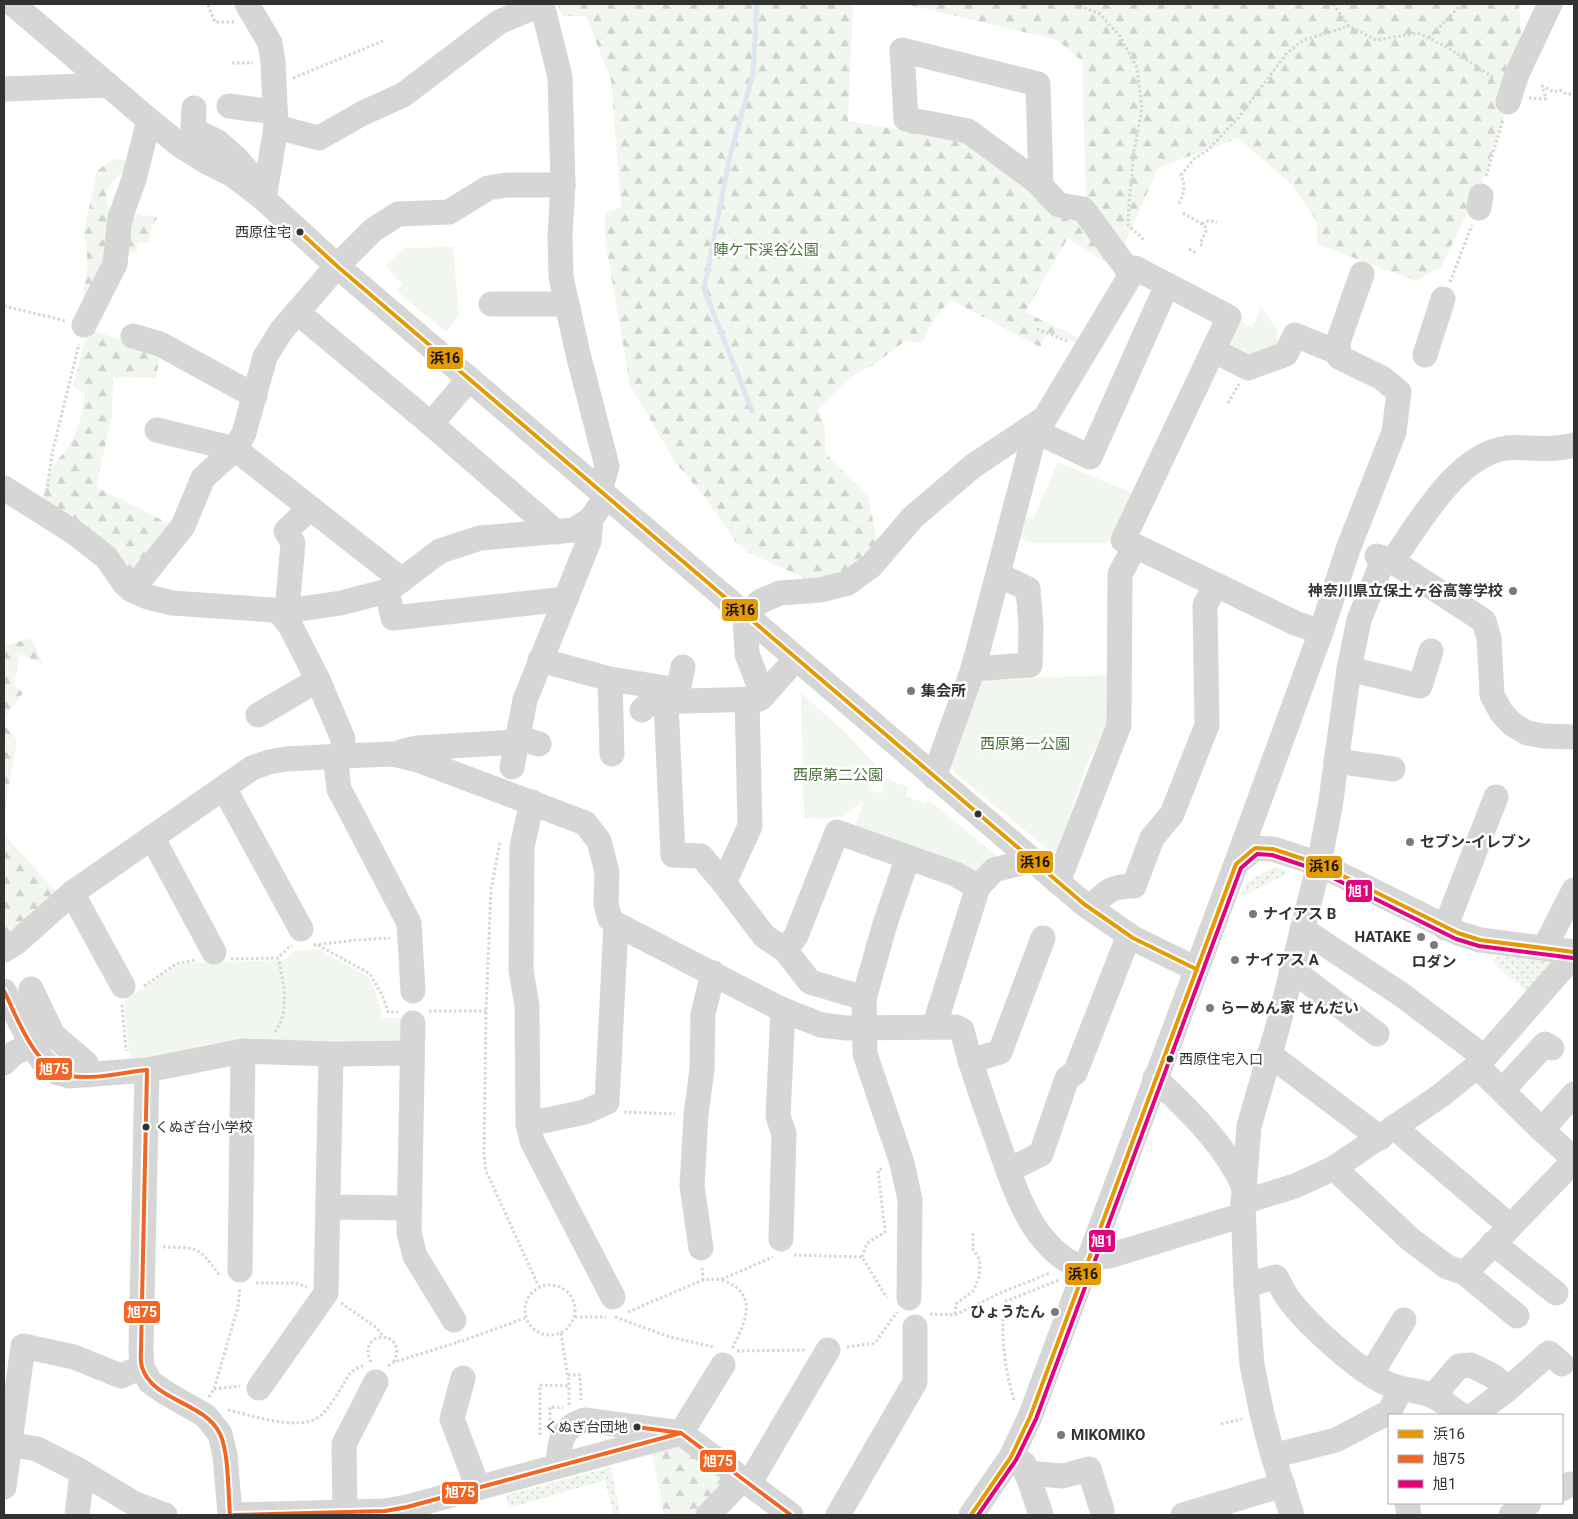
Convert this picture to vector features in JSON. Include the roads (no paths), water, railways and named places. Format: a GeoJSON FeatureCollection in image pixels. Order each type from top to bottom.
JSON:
{"type":"FeatureCollection","features":[{"type":"Feature","properties":{"kind":"street"},"geometry":{"type":"LineString","coordinates":[[13,4],[181,146],[264,195]]}},
{"type":"Feature","properties":{"kind":"street"},"geometry":{"type":"LineString","coordinates":[[229,106],[276,120],[319,138],[363,113],[402,96],[499,22],[542,4],[560,77],[563,185],[560,235],[561,277],[580,363],[607,466],[603,494],[592,519],[589,541],[540,660],[526,700],[524,741],[509,781]]}},
{"type":"Feature","properties":{"kind":"street"},"geometry":{"type":"LineString","coordinates":[[1518,97],[1517,74],[1550,4]]}},
{"type":"Feature","properties":{"kind":"street"},"geometry":{"type":"LineString","coordinates":[[252,13],[270,43],[273,62],[276,120],[264,195]]}},
{"type":"Feature","properties":{"kind":"street"},"geometry":{"type":"LineString","coordinates":[[1041,186],[1038,84],[902,50],[906,119],[968,131],[1041,186],[1059,205],[1083,209],[1131,274]]}},
{"type":"Feature","properties":{"kind":"street"},"geometry":{"type":"LineString","coordinates":[[4,89],[108,85]]}},
{"type":"Feature","properties":{"kind":"street"},"geometry":{"type":"LineString","coordinates":[[194,108],[193,126],[196,130],[218,142],[237,159],[264,195],[337,266],[1058,882],[1128,935],[1196,969]]}},
{"type":"Feature","properties":{"kind":"street"},"geometry":{"type":"LineString","coordinates":[[84,325],[115,264],[120,218],[134,179],[149,120]]}},
{"type":"Feature","properties":{"kind":"street"},"geometry":{"type":"LineString","coordinates":[[132,590],[183,526],[203,478],[235,449],[244,433],[265,357],[281,331],[337,266],[373,230],[398,214],[449,212],[488,188],[506,185],[563,185]]}},
{"type":"Feature","properties":{"kind":"street"},"geometry":{"type":"LineString","coordinates":[[934,777],[973,669],[1032,444],[1041,425],[1135,268],[1229,317],[1123,540],[1295,623],[1321,632]]}},
{"type":"Feature","properties":{"kind":"street"},"geometry":{"type":"LineString","coordinates":[[1040,1515],[1019,1465],[1024,1432],[1236,864],[1321,632],[1348,549],[1394,432],[1399,392],[1382,378],[1339,356],[1338,342],[1362,274]]}},
{"type":"Feature","properties":{"kind":"street"},"geometry":{"type":"LineString","coordinates":[[1041,425],[1090,457],[1167,285]]}},
{"type":"Feature","properties":{"kind":"street"},"geometry":{"type":"LineString","coordinates":[[1425,355],[1443,299]]}},
{"type":"Feature","properties":{"kind":"street"},"geometry":{"type":"LineString","coordinates":[[492,304],[567,304]]}},
{"type":"Feature","properties":{"kind":"street"},"geometry":{"type":"LineString","coordinates":[[297,312],[556,532]]}},
{"type":"Feature","properties":{"kind":"street"},"geometry":{"type":"LineString","coordinates":[[1213,350],[1248,368],[1286,354],[1295,335],[1339,353]]}},
{"type":"Feature","properties":{"kind":"street"},"geometry":{"type":"LineString","coordinates":[[133,336],[160,344],[255,396]]}},
{"type":"Feature","properties":{"kind":"street"},"geometry":{"type":"LineString","coordinates":[[431,424],[469,379]]}},
{"type":"Feature","properties":{"kind":"street"},"geometry":{"type":"LineString","coordinates":[[724,883],[750,826],[755,697],[736,652],[745,615],[761,601],[780,593],[820,590],[848,583],[871,566],[913,518],[973,466],[1041,425]]}},
{"type":"Feature","properties":{"kind":"street"},"geometry":{"type":"LineString","coordinates":[[157,430],[235,449],[310,508],[394,585],[393,618],[566,599]]}},
{"type":"Feature","properties":{"kind":"street"},"geometry":{"type":"LineString","coordinates":[[1292,1515],[1273,1456],[1252,1365],[1246,1285],[1243,1201],[1249,1126],[1278,1026],[1319,864],[1330,807],[1349,669],[1359,620],[1388,560],[1445,487],[1469,465],[1488,453],[1506,448],[1555,448],[1574,444]]}},
{"type":"Feature","properties":{"kind":"street"},"geometry":{"type":"LineString","coordinates":[[4,488],[75,534],[106,557],[124,583],[132,590],[172,603],[283,610],[341,603],[394,585],[440,551],[480,538],[574,530],[592,519]]}},
{"type":"Feature","properties":{"kind":"street"},"geometry":{"type":"LineString","coordinates":[[310,508],[286,531],[293,543],[283,610],[318,680],[344,739],[339,756],[339,789],[409,923],[413,991]]}},
{"type":"Feature","properties":{"kind":"street"},"geometry":{"type":"LineString","coordinates":[[1058,882],[1119,725],[1120,574],[1135,546]]}},
{"type":"Feature","properties":{"kind":"street"},"geometry":{"type":"LineString","coordinates":[[1348,549],[1388,560],[1484,621],[1490,638],[1492,695],[1501,712],[1512,724],[1527,733],[1574,737]]}},
{"type":"Feature","properties":{"kind":"street"},"geometry":{"type":"LineString","coordinates":[[973,669],[1030,665],[1031,625],[1028,589],[999,575]]}},
{"type":"Feature","properties":{"kind":"street"},"geometry":{"type":"LineString","coordinates":[[1090,908],[1109,890],[1123,886],[1134,886],[1152,838],[1172,814],[1176,805],[1206,725],[1205,605],[1216,585]]}},
{"type":"Feature","properties":{"kind":"street"},"geometry":{"type":"LineString","coordinates":[[1349,669],[1420,686],[1431,651]]}},
{"type":"Feature","properties":{"kind":"street"},"geometry":{"type":"LineString","coordinates":[[540,660],[610,679],[673,690],[755,697],[796,659]]}},
{"type":"Feature","properties":{"kind":"street"},"geometry":{"type":"LineString","coordinates":[[610,679],[612,754]]}},
{"type":"Feature","properties":{"kind":"street"},"geometry":{"type":"LineString","coordinates":[[258,715],[318,680]]}},
{"type":"Feature","properties":{"kind":"street"},"geometry":{"type":"LineString","coordinates":[[642,710],[650,702],[673,690]]}},
{"type":"Feature","properties":{"kind":"street"},"geometry":{"type":"LineString","coordinates":[[673,690],[673,855],[701,856],[764,936],[785,950],[810,982],[864,998]]}},
{"type":"Feature","properties":{"kind":"street"},"geometry":{"type":"LineString","coordinates":[[4,950],[17,942],[72,893],[252,768],[286,759],[392,754],[417,748],[524,741]]}},
{"type":"Feature","properties":{"kind":"street"},"geometry":{"type":"LineString","coordinates":[[392,754],[509,781],[532,802],[585,823],[599,841],[606,872],[606,904],[610,918],[616,924],[784,1010],[821,1026],[864,1028],[956,1027],[962,1030],[970,1062],[1008,1170],[1028,1215],[1044,1241],[1064,1260],[1088,1264],[1243,1201],[1295,1186],[1334,1168],[1440,1096],[1481,1062],[1574,953],[1545,947],[1480,940],[1446,928],[1319,864],[1266,847],[1255,848],[1236,864]]}},
{"type":"Feature","properties":{"kind":"street"},"geometry":{"type":"LineString","coordinates":[[1336,760],[1393,769]]}},
{"type":"Feature","properties":{"kind":"street"},"geometry":{"type":"LineString","coordinates":[[224,788],[303,940]]}},
{"type":"Feature","properties":{"kind":"street"},"geometry":{"type":"LineString","coordinates":[[1446,928],[1496,797]]}},
{"type":"Feature","properties":{"kind":"street"},"geometry":{"type":"LineString","coordinates":[[532,802],[522,847],[521,970],[527,1006],[528,1124],[532,1141],[614,1307]]}},
{"type":"Feature","properties":{"kind":"street"},"geometry":{"type":"LineString","coordinates":[[785,950],[796,936],[837,832],[955,874],[978,888]]}},
{"type":"Feature","properties":{"kind":"street"},"geometry":{"type":"LineString","coordinates":[[152,837],[211,957]]}},
{"type":"Feature","properties":{"kind":"street"},"geometry":{"type":"LineString","coordinates":[[838,1515],[915,1382],[911,1313],[910,1200],[902,1163],[865,1054],[864,1028],[864,998],[885,924],[908,857]]}},
{"type":"Feature","properties":{"kind":"street"},"geometry":{"type":"LineString","coordinates":[[934,1027],[978,888],[994,870],[1032,860]]}},
{"type":"Feature","properties":{"kind":"street"},"geometry":{"type":"LineString","coordinates":[[1545,947],[1574,890]]}},
{"type":"Feature","properties":{"kind":"street"},"geometry":{"type":"LineString","coordinates":[[72,893],[127,992]]}},
{"type":"Feature","properties":{"kind":"street"},"geometry":{"type":"LineString","coordinates":[[528,1124],[585,1112],[607,1102],[616,924]]}},
{"type":"Feature","properties":{"kind":"street"},"geometry":{"type":"LineString","coordinates":[[1302,930],[1402,995],[1481,1062],[1503,1090],[1574,1160],[1465,1273]]}},
{"type":"Feature","properties":{"kind":"street"},"geometry":{"type":"LineString","coordinates":[[1008,1170],[1041,1154],[1068,1078],[1075,1073],[1128,935]]}},
{"type":"Feature","properties":{"kind":"street"},"geometry":{"type":"LineString","coordinates":[[970,1062],[1000,1052],[1043,938]]}},
{"type":"Feature","properties":{"kind":"street"},"geometry":{"type":"LineString","coordinates":[[1291,969],[1377,1034]]}},
{"type":"Feature","properties":{"kind":"street"},"geometry":{"type":"LineString","coordinates":[[701,1248],[692,1186],[696,1115],[702,1069],[703,1014],[713,973]]}},
{"type":"Feature","properties":{"kind":"street"},"geometry":{"type":"LineString","coordinates":[[31,989],[53,1035],[86,1063],[90,1075]]}},
{"type":"Feature","properties":{"kind":"street"},"geometry":{"type":"LineString","coordinates":[[4,991],[32,1045],[42,1060],[56,1072],[69,1076],[137,1071],[243,1051],[331,1054],[412,1053]]}},
{"type":"Feature","properties":{"kind":"street"},"geometry":{"type":"LineString","coordinates":[[783,1250],[784,1134],[778,1116],[784,1010]]}},
{"type":"Feature","properties":{"kind":"street"},"geometry":{"type":"LineString","coordinates":[[413,1023],[409,1233],[415,1256],[456,1331]]}},
{"type":"Feature","properties":{"kind":"street"},"geometry":{"type":"LineString","coordinates":[[1503,1090],[1545,1044],[1552,1048]]}},
{"type":"Feature","properties":{"kind":"street"},"geometry":{"type":"LineString","coordinates":[[4,1063],[14,1053],[32,1045]]}},
{"type":"Feature","properties":{"kind":"street"},"geometry":{"type":"LineString","coordinates":[[234,1277],[243,1051]]}},
{"type":"Feature","properties":{"kind":"street"},"geometry":{"type":"LineString","coordinates":[[259,1388],[326,1293],[331,1054]]}},
{"type":"Feature","properties":{"kind":"street"},"geometry":{"type":"LineString","coordinates":[[1269,1054],[1387,1132],[1501,1235],[1556,1293]]}},
{"type":"Feature","properties":{"kind":"street"},"geometry":{"type":"LineString","coordinates":[[137,1071],[140,1348],[142,1367],[150,1382],[166,1394],[210,1403],[206,1416],[220,1434],[225,1455],[232,1515],[329,1514],[385,1511],[681,1433],[727,1358]]}},
{"type":"Feature","properties":{"kind":"street"},"geometry":{"type":"LineString","coordinates":[[1155,1078],[1193,1115],[1212,1137],[1238,1174],[1243,1201]]}},
{"type":"Feature","properties":{"kind":"street"},"geometry":{"type":"LineString","coordinates":[[1542,1130],[1574,1094]]}},
{"type":"Feature","properties":{"kind":"street"},"geometry":{"type":"LineString","coordinates":[[1334,1168],[1410,1239],[1447,1267],[1465,1273],[1517,1316]]}},
{"type":"Feature","properties":{"kind":"street"},"geometry":{"type":"LineString","coordinates":[[328,1207],[409,1208]]}},
{"type":"Feature","properties":{"kind":"street"},"geometry":{"type":"LineString","coordinates":[[1246,1285],[1276,1277],[1287,1297],[1309,1322],[1334,1346],[1371,1374],[1387,1384],[1400,1389],[1433,1396],[1460,1414]]}},
{"type":"Feature","properties":{"kind":"street"},"geometry":{"type":"LineString","coordinates":[[1371,1374],[1404,1320]]}},
{"type":"Feature","properties":{"kind":"street"},"geometry":{"type":"LineString","coordinates":[[4,1487],[23,1346],[74,1357],[121,1376],[142,1367]]}},
{"type":"Feature","properties":{"kind":"street"},"geometry":{"type":"LineString","coordinates":[[708,1515],[746,1481],[828,1350]]}},
{"type":"Feature","properties":{"kind":"street"},"geometry":{"type":"LineString","coordinates":[[1475,1414],[1508,1389],[1548,1353],[1562,1364]]}},
{"type":"Feature","properties":{"kind":"street"},"geometry":{"type":"LineString","coordinates":[[1433,1396],[1459,1366],[1472,1365],[1493,1376],[1508,1389]]}},
{"type":"Feature","properties":{"kind":"street"},"geometry":{"type":"LineString","coordinates":[[329,1514],[344,1444],[377,1371]]}},
{"type":"Feature","properties":{"kind":"street"},"geometry":{"type":"LineString","coordinates":[[463,1378],[452,1419],[478,1488]]}},
{"type":"Feature","properties":{"kind":"street"},"geometry":{"type":"LineString","coordinates":[[1273,1456],[1336,1440],[1390,1412],[1400,1389]]}},
{"type":"Feature","properties":{"kind":"street"},"geometry":{"type":"LineString","coordinates":[[558,1466],[558,1447],[562,1436],[573,1424],[584,1420],[681,1433],[791,1515]]}},
{"type":"Feature","properties":{"kind":"street"},"geometry":{"type":"LineString","coordinates":[[9,1444],[37,1449],[135,1504],[165,1515]]}},
{"type":"Feature","properties":{"kind":"street"},"geometry":{"type":"LineString","coordinates":[[1019,1465],[1063,1476],[1089,1469],[1102,1510]]}},
{"type":"Feature","properties":{"kind":"street"},"geometry":{"type":"LineString","coordinates":[[971,1515],[1019,1465]]}},
{"type":"Feature","properties":{"kind":"street"},"geometry":{"type":"LineString","coordinates":[[77,1515],[82,1473]]}},
{"type":"Feature","properties":{"kind":"street"},"geometry":{"type":"LineString","coordinates":[[1183,1515],[1283,1485]]}},
{"type":"Feature","properties":{"kind":"street"},"geometry":{"type":"LineString","coordinates":[[1511,1515],[1528,1504]]}},
{"type":"Feature","properties":{"kind":"waterway"},"geometry":{"type":"LineString","coordinates":[[752,411],[704,289],[730,156],[753,74],[757,4]]}},
{"type":"Feature","properties":{"kind":"place","name":"西原住宅"},"geometry":{"type":"Point","coordinates":[300,232]}},
{"type":"Feature","properties":{"kind":"place","name":"神奈川県立保土ヶ谷高等学校"},"geometry":{"type":"Point","coordinates":[1513,591]}},
{"type":"Feature","properties":{"kind":"place","name":"集会所"},"geometry":{"type":"Point","coordinates":[911,691]}},
{"type":"Feature","properties":{"kind":"place","name":"セブン-イレブン"},"geometry":{"type":"Point","coordinates":[1410,842]}},
{"type":"Feature","properties":{"kind":"place","name":"ナイアス B"},"geometry":{"type":"Point","coordinates":[1253,914]}},
{"type":"Feature","properties":{"kind":"place","name":"HATAKE"},"geometry":{"type":"Point","coordinates":[1421,937]}},
{"type":"Feature","properties":{"kind":"place","name":"ロダン"},"geometry":{"type":"Point","coordinates":[1434,945]}},
{"type":"Feature","properties":{"kind":"place","name":"ナイアス A"},"geometry":{"type":"Point","coordinates":[1235,960]}},
{"type":"Feature","properties":{"kind":"place","name":"らーめん家 せんだい"},"geometry":{"type":"Point","coordinates":[1210,1008]}},
{"type":"Feature","properties":{"kind":"place","name":"西原住宅入口"},"geometry":{"type":"Point","coordinates":[1170,1059]}},
{"type":"Feature","properties":{"kind":"place","name":"くぬぎ台小学校"},"geometry":{"type":"Point","coordinates":[146,1127]}},
{"type":"Feature","properties":{"kind":"place","name":"ひょうたん"},"geometry":{"type":"Point","coordinates":[1055,1312]}},
{"type":"Feature","properties":{"kind":"place","name":"くぬぎ台団地"},"geometry":{"type":"Point","coordinates":[637,1427]}},
{"type":"Feature","properties":{"kind":"place","name":"MIKOMIKO"},"geometry":{"type":"Point","coordinates":[1061,1435]}},
{"type":"Feature","properties":{"kind":"park label","name":"陣ケ下渓谷公園"},"geometry":{"type":"Point","coordinates":[766,250]}},
{"type":"Feature","properties":{"kind":"park label","name":"西原第一公園"},"geometry":{"type":"Point","coordinates":[1025,744]}},
{"type":"Feature","properties":{"kind":"park label","name":"西原第二公園"},"geometry":{"type":"Point","coordinates":[838,775]}}]}
